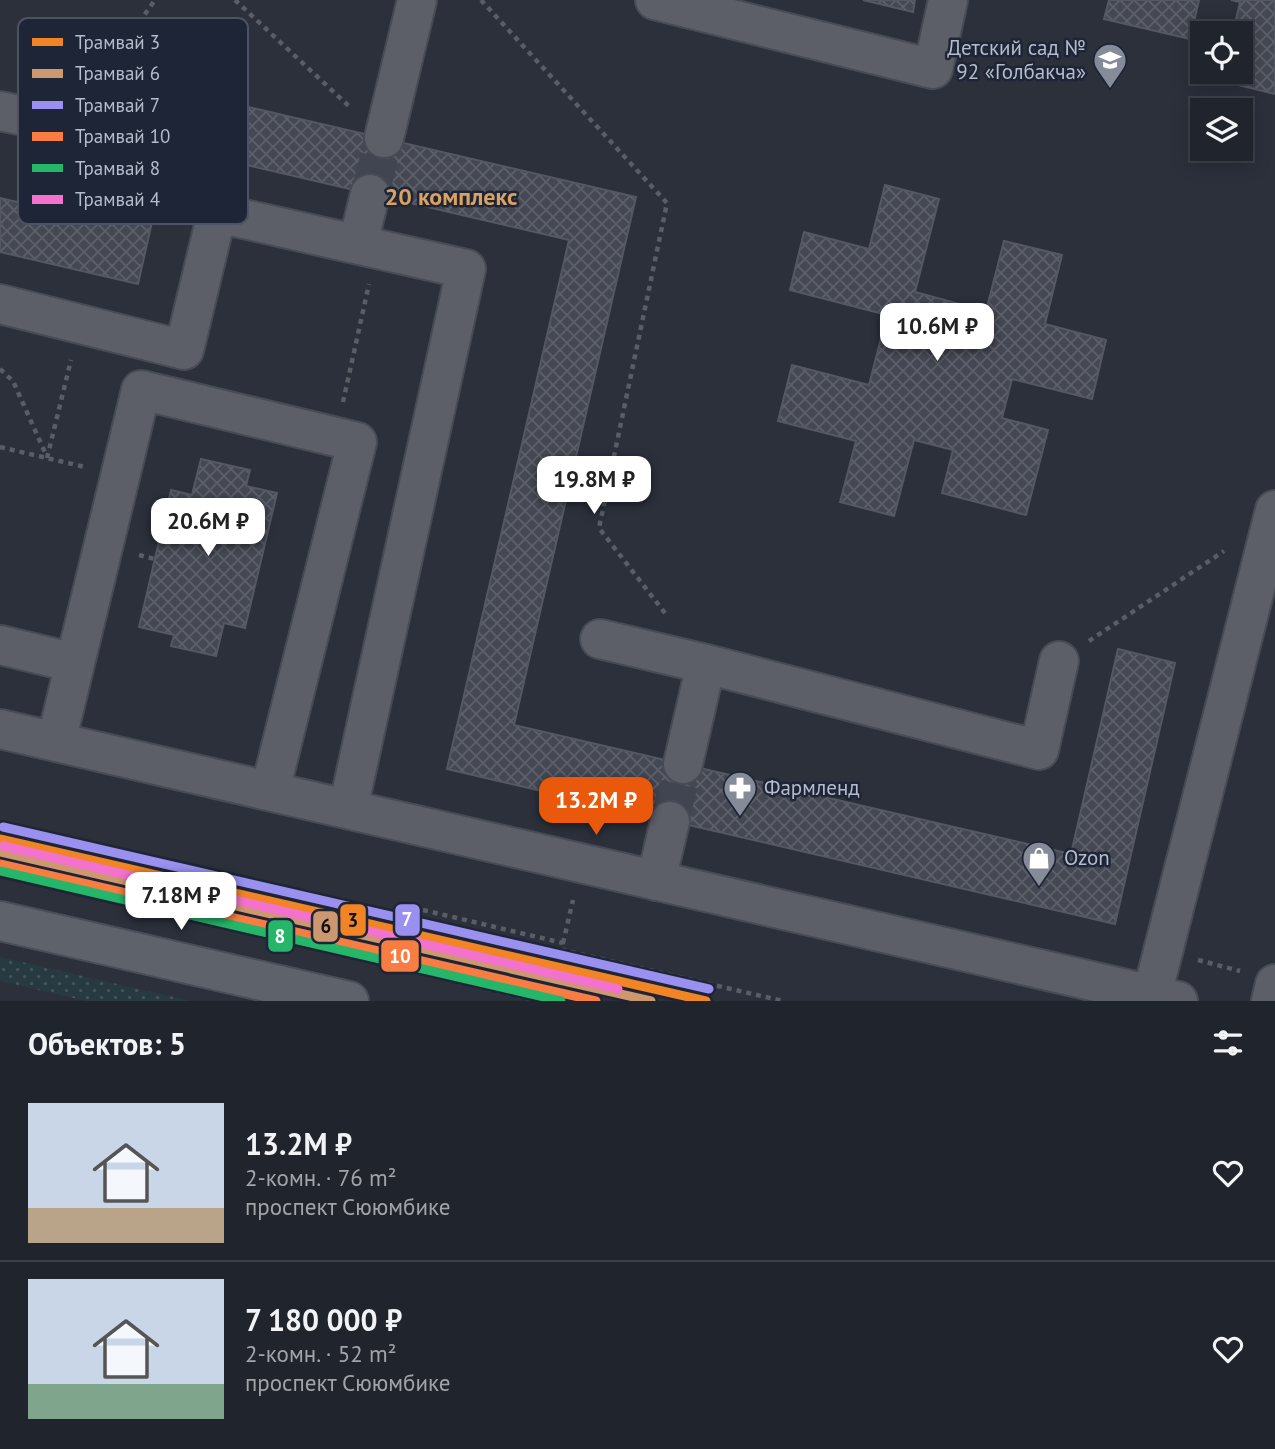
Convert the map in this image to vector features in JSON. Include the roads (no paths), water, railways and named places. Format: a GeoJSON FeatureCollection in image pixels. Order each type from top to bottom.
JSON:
{"type":"FeatureCollection","features":[{"type":"Feature","properties":{"kind":"main road"},"geometry":{"type":"LineString","coordinates":[[0,922],[349,1001]]}},
{"type":"Feature","properties":{"kind":"street"},"geometry":{"type":"LineString","coordinates":[[384,138],[417,0]]}},
{"type":"Feature","properties":{"kind":"street"},"geometry":{"type":"LineString","coordinates":[[655,0],[941,71],[948,0]]}},
{"type":"Feature","properties":{"kind":"street"},"geometry":{"type":"LineString","coordinates":[[0,111],[18,115]]}},
{"type":"Feature","properties":{"kind":"street"},"geometry":{"type":"LineString","coordinates":[[367,247],[370,194]]}},
{"type":"Feature","properties":{"kind":"street"},"geometry":{"type":"LineString","coordinates":[[248,220],[466,269],[348,809]]}},
{"type":"Feature","properties":{"kind":"street"},"geometry":{"type":"LineString","coordinates":[[0,304],[184,351],[214,224]]}},
{"type":"Feature","properties":{"kind":"street"},"geometry":{"type":"LineString","coordinates":[[56,742],[141,390],[357,442],[270,791]]}},
{"type":"Feature","properties":{"kind":"street"},"geometry":{"type":"LineString","coordinates":[[0,729],[1165,998],[1164,951],[1274,514]]}},
{"type":"Feature","properties":{"kind":"street"},"geometry":{"type":"LineString","coordinates":[[600,639],[1039,750],[1059,661]]}},
{"type":"Feature","properties":{"kind":"street"},"geometry":{"type":"LineString","coordinates":[[0,645],[75,663]]}},
{"type":"Feature","properties":{"kind":"street"},"geometry":{"type":"LineString","coordinates":[[683,764],[706,664]]}},
{"type":"Feature","properties":{"kind":"street"},"geometry":{"type":"LineString","coordinates":[[656,881],[670,821]]}},
{"type":"Feature","properties":{"kind":"tunnel"},"geometry":{"type":"LineString","coordinates":[[370,194],[384,138]]}},
{"type":"Feature","properties":{"kind":"tunnel"},"geometry":{"type":"LineString","coordinates":[[670,821],[683,764]]}},
{"type":"Feature","properties":{"kind":"tram line","name":"7"},"geometry":{"type":"LineString","coordinates":[[3,827],[709,989]]}},
{"type":"Feature","properties":{"kind":"tram line","name":"3"},"geometry":{"type":"LineString","coordinates":[[0,839],[706,1001]]}},
{"type":"Feature","properties":{"kind":"tram line","name":"4"},"geometry":{"type":"LineString","coordinates":[[3,846],[618,989]]}},
{"type":"Feature","properties":{"kind":"tram line","name":"6"},"geometry":{"type":"LineString","coordinates":[[0,852],[651,1001]]}},
{"type":"Feature","properties":{"kind":"tram line","name":"10"},"geometry":{"type":"LineString","coordinates":[[0,864],[596,1001]]}},
{"type":"Feature","properties":{"kind":"tram line","name":"8"},"geometry":{"type":"LineString","coordinates":[[0,871],[561,1001]]}},
{"type":"Feature","properties":{"kind":"place","name":"Детский сад № 92 «Голбакча»"},"geometry":{"type":"Point","coordinates":[1110,90]}},
{"type":"Feature","properties":{"kind":"place","name":"Фармленд"},"geometry":{"type":"Point","coordinates":[740,818]}},
{"type":"Feature","properties":{"kind":"place","name":"Ozon"},"geometry":{"type":"Point","coordinates":[1039,888]}},
{"type":"Feature","properties":{"kind":"district","name":"20 комплекс"},"geometry":{"type":"Point","coordinates":[451,197]}}]}
